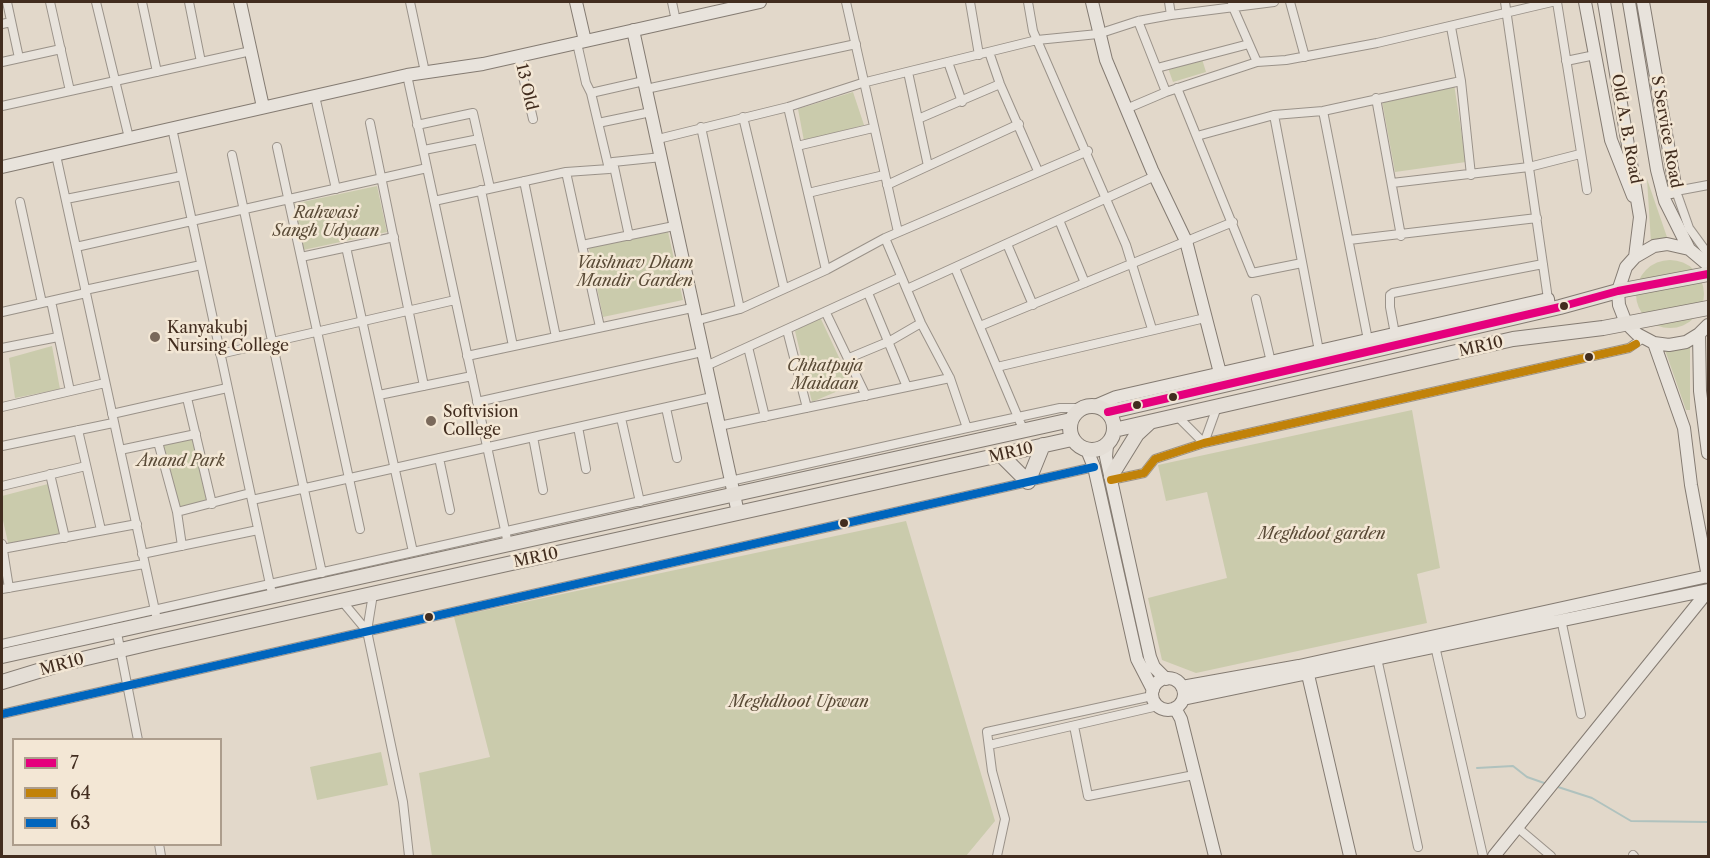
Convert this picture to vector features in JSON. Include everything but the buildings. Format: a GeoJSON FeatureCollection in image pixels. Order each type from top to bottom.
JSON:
{"type":"FeatureCollection","features":[{"type":"Feature","properties":{"kind":"main road","name":"MR10"},"geometry":{"type":"LineString","coordinates":[[1108,412],[1549,304],[1708,274]]}},
{"type":"Feature","properties":{"kind":"main road","name":"MR10"},"geometry":{"type":"LineString","coordinates":[[1114,430],[1513,339],[1626,324],[1708,308]]}},
{"type":"Feature","properties":{"kind":"main road"},"geometry":{"type":"LineString","coordinates":[[1088,407],[1108,412],[1114,430],[1107,445],[1087,450],[1072,439],[1071,420],[1088,407]]}},
{"type":"Feature","properties":{"kind":"main road","name":"MR10"},"geometry":{"type":"LineString","coordinates":[[2,656],[115,625],[1021,423],[1071,420]]}},
{"type":"Feature","properties":{"kind":"main road"},"geometry":{"type":"LineString","coordinates":[[1111,478],[1137,434],[1151,421]]}},
{"type":"Feature","properties":{"kind":"main road","name":"MR10"},"geometry":{"type":"LineString","coordinates":[[2,682],[120,650],[1072,439]]}},
{"type":"Feature","properties":{"kind":"main road"},"geometry":{"type":"LineString","coordinates":[[1002,455],[1028,482],[1043,445]]}},
{"type":"Feature","properties":{"kind":"street"},"geometry":{"type":"LineString","coordinates":[[7,2],[20,58]]}},
{"type":"Feature","properties":{"kind":"street"},"geometry":{"type":"LineString","coordinates":[[50,2],[70,91]]}},
{"type":"Feature","properties":{"kind":"street"},"geometry":{"type":"LineString","coordinates":[[96,2],[129,138]]}},
{"type":"Feature","properties":{"kind":"street"},"geometry":{"type":"LineString","coordinates":[[142,2],[157,72]]}},
{"type":"Feature","properties":{"kind":"street"},"geometry":{"type":"LineString","coordinates":[[189,2],[201,62]]}},
{"type":"Feature","properties":{"kind":"street"},"geometry":{"type":"LineString","coordinates":[[240,2],[263,107]]}},
{"type":"Feature","properties":{"kind":"street"},"geometry":{"type":"LineString","coordinates":[[410,2],[425,72]]}},
{"type":"Feature","properties":{"kind":"street"},"geometry":{"type":"LineString","coordinates":[[576,2],[586,83],[591,93],[629,236]]}},
{"type":"Feature","properties":{"kind":"street"},"geometry":{"type":"LineString","coordinates":[[672,2],[676,21]]}},
{"type":"Feature","properties":{"kind":"street"},"geometry":{"type":"LineString","coordinates":[[2,167],[407,75],[483,64],[760,2]]}},
{"type":"Feature","properties":{"kind":"street"},"geometry":{"type":"LineString","coordinates":[[846,2],[862,83],[898,232]]}},
{"type":"Feature","properties":{"kind":"street"},"geometry":{"type":"LineString","coordinates":[[970,2],[979,55]]}},
{"type":"Feature","properties":{"kind":"street"},"geometry":{"type":"LineString","coordinates":[[1028,2],[1037,40],[1088,152],[1132,264],[1152,329]]}},
{"type":"Feature","properties":{"kind":"street"},"geometry":{"type":"LineString","coordinates":[[1092,2],[1106,60],[1155,176],[1186,241],[1220,373]]}},
{"type":"Feature","properties":{"kind":"street"},"geometry":{"type":"LineString","coordinates":[[1169,2],[1171,15]]}},
{"type":"Feature","properties":{"kind":"street"},"geometry":{"type":"LineString","coordinates":[[658,140],[701,127],[788,107],[862,83],[1037,40],[1098,34],[1138,21],[1171,15],[1232,5],[1274,2]]}},
{"type":"Feature","properties":{"kind":"street"},"geometry":{"type":"LineString","coordinates":[[1290,2],[1305,57]]}},
{"type":"Feature","properties":{"kind":"street"},"geometry":{"type":"LineString","coordinates":[[171,128],[271,590],[322,573],[413,552],[507,538],[640,502],[732,487],[967,428],[1021,423],[1060,408],[1088,407],[1116,397],[1220,373],[1395,334],[1549,304],[1505,2]]}},
{"type":"Feature","properties":{"kind":"street"},"geometry":{"type":"LineString","coordinates":[[1126,109],[1177,88],[1257,62],[1305,57],[1451,27],[1555,2],[1587,190]]}},
{"type":"Feature","properties":{"kind":"street"},"geometry":{"type":"LineString","coordinates":[[1585,2],[1611,140],[1640,217]]}},
{"type":"Feature","properties":{"kind":"street","name":"Old A. B. Road"},"geometry":{"type":"LineString","coordinates":[[1604,2],[1640,217],[1635,257]]}},
{"type":"Feature","properties":{"kind":"street","name":"Old A. B. Road"},"geometry":{"type":"LineString","coordinates":[[1629,2],[1657,170],[1670,192],[1689,249]]}},
{"type":"Feature","properties":{"kind":"street","name":"S Service Road"},"geometry":{"type":"LineString","coordinates":[[1643,2],[1670,192],[1689,228],[1708,254]]}},
{"type":"Feature","properties":{"kind":"street"},"geometry":{"type":"LineString","coordinates":[[1232,5],[1257,62]]}},
{"type":"Feature","properties":{"kind":"street"},"geometry":{"type":"LineString","coordinates":[[1138,21],[1166,92]]}},
{"type":"Feature","properties":{"kind":"street"},"geometry":{"type":"LineString","coordinates":[[2,24],[11,22]]}},
{"type":"Feature","properties":{"kind":"street"},"geometry":{"type":"LineString","coordinates":[[1451,27],[1461,81],[1471,175]]}},
{"type":"Feature","properties":{"kind":"street"},"geometry":{"type":"LineString","coordinates":[[633,30],[738,513]]}},
{"type":"Feature","properties":{"kind":"street"},"geometry":{"type":"LineString","coordinates":[[591,93],[645,85],[856,44]]}},
{"type":"Feature","properties":{"kind":"street"},"geometry":{"type":"LineString","coordinates":[[1157,68],[1249,44]]}},
{"type":"Feature","properties":{"kind":"street"},"geometry":{"type":"LineString","coordinates":[[2,62],[61,49]]}},
{"type":"Feature","properties":{"kind":"street"},"geometry":{"type":"LineString","coordinates":[[2,106],[251,51]]}},
{"type":"Feature","properties":{"kind":"street"},"geometry":{"type":"LineString","coordinates":[[989,52],[1000,84],[1038,171]]}},
{"type":"Feature","properties":{"kind":"street","name":"13 Old"},"geometry":{"type":"LineString","coordinates":[[518,55],[533,119]]}},
{"type":"Feature","properties":{"kind":"street"},"geometry":{"type":"LineString","coordinates":[[1566,62],[1595,55]]}},
{"type":"Feature","properties":{"kind":"street"},"geometry":{"type":"LineString","coordinates":[[948,62],[962,102]]}},
{"type":"Feature","properties":{"kind":"street"},"geometry":{"type":"LineString","coordinates":[[908,72],[928,166]]}},
{"type":"Feature","properties":{"kind":"street"},"geometry":{"type":"LineString","coordinates":[[407,75],[507,538]]}},
{"type":"Feature","properties":{"kind":"street"},"geometry":{"type":"LineString","coordinates":[[1197,136],[1274,115],[1323,111],[1461,81]]}},
{"type":"Feature","properties":{"kind":"street"},"geometry":{"type":"LineString","coordinates":[[918,119],[1000,84]]}},
{"type":"Feature","properties":{"kind":"street"},"geometry":{"type":"LineString","coordinates":[[1177,88],[1252,273],[1302,263]]}},
{"type":"Feature","properties":{"kind":"street"},"geometry":{"type":"LineString","coordinates":[[315,96],[336,189]]}},
{"type":"Feature","properties":{"kind":"street"},"geometry":{"type":"LineString","coordinates":[[1376,98],[1401,236]]}},
{"type":"Feature","properties":{"kind":"street"},"geometry":{"type":"LineString","coordinates":[[788,107],[826,270]]}},
{"type":"Feature","properties":{"kind":"street"},"geometry":{"type":"LineString","coordinates":[[1323,111],[1368,340]]}},
{"type":"Feature","properties":{"kind":"street"},"geometry":{"type":"LineString","coordinates":[[598,123],[651,112]]}},
{"type":"Feature","properties":{"kind":"street"},"geometry":{"type":"LineString","coordinates":[[417,124],[473,113],[513,346]]}},
{"type":"Feature","properties":{"kind":"street"},"geometry":{"type":"LineString","coordinates":[[1274,115],[1319,351]]}},
{"type":"Feature","properties":{"kind":"street"},"geometry":{"type":"LineString","coordinates":[[743,117],[784,288]]}},
{"type":"Feature","properties":{"kind":"street"},"geometry":{"type":"LineString","coordinates":[[370,123],[424,386]]}},
{"type":"Feature","properties":{"kind":"street"},"geometry":{"type":"LineString","coordinates":[[887,185],[1019,124]]}},
{"type":"Feature","properties":{"kind":"street"},"geometry":{"type":"LineString","coordinates":[[701,127],[740,309]]}},
{"type":"Feature","properties":{"kind":"street"},"geometry":{"type":"LineString","coordinates":[[797,146],[873,128]]}},
{"type":"Feature","properties":{"kind":"street"},"geometry":{"type":"LineString","coordinates":[[424,150],[479,139]]}},
{"type":"Feature","properties":{"kind":"street"},"geometry":{"type":"LineString","coordinates":[[277,147],[360,529]]}},
{"type":"Feature","properties":{"kind":"street"},"geometry":{"type":"LineString","coordinates":[[695,321],[740,309],[826,270],[898,232],[1038,171],[1088,152]]}},
{"type":"Feature","properties":{"kind":"street"},"geometry":{"type":"LineString","coordinates":[[56,154],[156,616]]}},
{"type":"Feature","properties":{"kind":"street"},"geometry":{"type":"LineString","coordinates":[[1392,183],[1529,167],[1580,154]]}},
{"type":"Feature","properties":{"kind":"street"},"geometry":{"type":"LineString","coordinates":[[232,155],[322,573]]}},
{"type":"Feature","properties":{"kind":"street"},"geometry":{"type":"LineString","coordinates":[[434,201],[566,172],[662,158]]}},
{"type":"Feature","properties":{"kind":"street"},"geometry":{"type":"LineString","coordinates":[[76,247],[427,168]]}},
{"type":"Feature","properties":{"kind":"street"},"geometry":{"type":"LineString","coordinates":[[566,172],[600,327]]}},
{"type":"Feature","properties":{"kind":"street"},"geometry":{"type":"LineString","coordinates":[[808,193],[884,175]]}},
{"type":"Feature","properties":{"kind":"street"},"geometry":{"type":"LineString","coordinates":[[66,199],[182,176]]}},
{"type":"Feature","properties":{"kind":"street"},"geometry":{"type":"LineString","coordinates":[[907,289],[1155,176]]}},
{"type":"Feature","properties":{"kind":"street"},"geometry":{"type":"LineString","coordinates":[[524,181],[556,337]]}},
{"type":"Feature","properties":{"kind":"street"},"geometry":{"type":"LineString","coordinates":[[1670,192],[1708,185]]}},
{"type":"Feature","properties":{"kind":"street"},"geometry":{"type":"LineString","coordinates":[[20,202],[46,302],[58,337],[70,391]]}},
{"type":"Feature","properties":{"kind":"street"},"geometry":{"type":"LineString","coordinates":[[1349,240],[1401,236],[1537,218]]}},
{"type":"Feature","properties":{"kind":"street"},"geometry":{"type":"LineString","coordinates":[[1059,220],[1085,283]]}},
{"type":"Feature","properties":{"kind":"street"},"geometry":{"type":"LineString","coordinates":[[980,326],[1233,222]]}},
{"type":"Feature","properties":{"kind":"street"},"geometry":{"type":"LineString","coordinates":[[582,245],[674,226]]}},
{"type":"Feature","properties":{"kind":"street"},"geometry":{"type":"LineString","coordinates":[[301,257],[394,237]]}},
{"type":"Feature","properties":{"kind":"street"},"geometry":{"type":"LineString","coordinates":[[885,238],[921,323],[950,378],[967,428]]}},
{"type":"Feature","properties":{"kind":"street"},"geometry":{"type":"LineString","coordinates":[[1007,244],[1033,304]]}},
{"type":"Feature","properties":{"kind":"street"},"geometry":{"type":"LineString","coordinates":[[1087,450],[1094,468],[1137,659],[1154,697],[1166,710],[1180,698],[1708,576],[1691,485],[1684,428],[1648,341],[1626,324],[1618,305],[1618,291],[1623,272],[1635,257],[1654,246],[1666,244],[1689,249],[1708,265]]}},
{"type":"Feature","properties":{"kind":"street"},"geometry":{"type":"LineString","coordinates":[[346,247],[413,552]]}},
{"type":"Feature","properties":{"kind":"street"},"geometry":{"type":"LineString","coordinates":[[1395,334],[1390,307],[1390,295],[1393,292],[1543,264]]}},
{"type":"Feature","properties":{"kind":"street"},"geometry":{"type":"LineString","coordinates":[[2,312],[201,265]]}},
{"type":"Feature","properties":{"kind":"street"},"geometry":{"type":"LineString","coordinates":[[955,268],[1021,423]]}},
{"type":"Feature","properties":{"kind":"street"},"geometry":{"type":"LineString","coordinates":[[706,366],[902,277]]}},
{"type":"Feature","properties":{"kind":"street"},"geometry":{"type":"LineString","coordinates":[[868,293],[908,387]]}},
{"type":"Feature","properties":{"kind":"street"},"geometry":{"type":"LineString","coordinates":[[1256,299],[1271,362]]}},
{"type":"Feature","properties":{"kind":"street"},"geometry":{"type":"LineString","coordinates":[[220,354],[455,300]]}},
{"type":"Feature","properties":{"kind":"street"},"geometry":{"type":"LineString","coordinates":[[467,356],[692,308]]}},
{"type":"Feature","properties":{"kind":"street"},"geometry":{"type":"LineString","coordinates":[[826,313],[866,396]]}},
{"type":"Feature","properties":{"kind":"street"},"geometry":{"type":"LineString","coordinates":[[997,367],[1205,318]]}},
{"type":"Feature","properties":{"kind":"street"},"geometry":{"type":"LineString","coordinates":[[849,358],[890,341],[921,323]]}},
{"type":"Feature","properties":{"kind":"street"},"geometry":{"type":"LineString","coordinates":[[1708,325],[1700,391],[1708,453]]}},
{"type":"Feature","properties":{"kind":"street"},"geometry":{"type":"LineString","coordinates":[[788,330],[807,408]]}},
{"type":"Feature","properties":{"kind":"street"},"geometry":{"type":"LineString","coordinates":[[2,348],[58,337]]}},
{"type":"Feature","properties":{"kind":"street"},"geometry":{"type":"LineString","coordinates":[[1111,478],[1144,473],[1155,459],[1204,443],[1629,348],[1648,341],[1704,346]]}},
{"type":"Feature","properties":{"kind":"street"},"geometry":{"type":"LineString","coordinates":[[748,347],[765,417]]}},
{"type":"Feature","properties":{"kind":"street"},"geometry":{"type":"LineString","coordinates":[[477,402],[702,352]]}},
{"type":"Feature","properties":{"kind":"street"},"geometry":{"type":"LineString","coordinates":[[379,395],[472,376]]}},
{"type":"Feature","properties":{"kind":"street"},"geometry":{"type":"LineString","coordinates":[[718,426],[950,378]]}},
{"type":"Feature","properties":{"kind":"street"},"geometry":{"type":"LineString","coordinates":[[2,407],[105,383]]}},
{"type":"Feature","properties":{"kind":"street"},"geometry":{"type":"LineString","coordinates":[[2,446],[78,430],[113,418],[227,388]]}},
{"type":"Feature","properties":{"kind":"street"},"geometry":{"type":"LineString","coordinates":[[177,512],[251,496],[303,488],[712,397]]}},
{"type":"Feature","properties":{"kind":"street"},"geometry":{"type":"LineString","coordinates":[[188,398],[212,504]]}},
{"type":"Feature","properties":{"kind":"street"},"geometry":{"type":"LineString","coordinates":[[1204,443],[1217,406]]}},
{"type":"Feature","properties":{"kind":"street"},"geometry":{"type":"LineString","coordinates":[[666,408],[677,458]]}},
{"type":"Feature","properties":{"kind":"street"},"geometry":{"type":"LineString","coordinates":[[1177,416],[1204,443]]}},
{"type":"Feature","properties":{"kind":"street"},"geometry":{"type":"LineString","coordinates":[[621,418],[640,502]]}},
{"type":"Feature","properties":{"kind":"street"},"geometry":{"type":"LineString","coordinates":[[578,427],[586,469]]}},
{"type":"Feature","properties":{"kind":"street"},"geometry":{"type":"LineString","coordinates":[[78,430],[101,530]]}},
{"type":"Feature","properties":{"kind":"street"},"geometry":{"type":"LineString","coordinates":[[120,450],[196,434]]}},
{"type":"Feature","properties":{"kind":"street"},"geometry":{"type":"LineString","coordinates":[[532,437],[543,490]]}},
{"type":"Feature","properties":{"kind":"street"},"geometry":{"type":"LineString","coordinates":[[158,442],[177,512],[182,546]]}},
{"type":"Feature","properties":{"kind":"street"},"geometry":{"type":"LineString","coordinates":[[1107,445],[1111,478],[1150,657],[1154,667],[1166,679],[1175,681],[1180,698],[1180,719],[1215,856]]}},
{"type":"Feature","properties":{"kind":"street"},"geometry":{"type":"LineString","coordinates":[[439,458],[450,510]]}},
{"type":"Feature","properties":{"kind":"street"},"geometry":{"type":"LineString","coordinates":[[2,486],[86,466]]}},
{"type":"Feature","properties":{"kind":"street"},"geometry":{"type":"LineString","coordinates":[[2,714],[1094,468]]}},
{"type":"Feature","properties":{"kind":"street"},"geometry":{"type":"LineString","coordinates":[[50,474],[64,538]]}},
{"type":"Feature","properties":{"kind":"street"},"geometry":{"type":"LineString","coordinates":[[137,524],[2,547],[5,589],[144,564]]}},
{"type":"Feature","properties":{"kind":"street"},"geometry":{"type":"LineString","coordinates":[[142,554],[258,530]]}},
{"type":"Feature","properties":{"kind":"street"},"geometry":{"type":"LineString","coordinates":[[1303,670],[1377,658],[1708,590]]}},
{"type":"Feature","properties":{"kind":"street"},"geometry":{"type":"LineString","coordinates":[[1494,856],[1708,590]]}},
{"type":"Feature","properties":{"kind":"street"},"geometry":{"type":"LineString","coordinates":[[373,594],[368,631],[403,802],[409,856]]}},
{"type":"Feature","properties":{"kind":"street"},"geometry":{"type":"LineString","coordinates":[[342,601],[368,631]]}},
{"type":"Feature","properties":{"kind":"street"},"geometry":{"type":"LineString","coordinates":[[1561,619],[1581,714]]}},
{"type":"Feature","properties":{"kind":"street"},"geometry":{"type":"LineString","coordinates":[[2,644],[115,625],[138,738]]}},
{"type":"Feature","properties":{"kind":"street"},"geometry":{"type":"LineString","coordinates":[[1435,646],[1483,856]]}},
{"type":"Feature","properties":{"kind":"street"},"geometry":{"type":"LineString","coordinates":[[1377,658],[1418,847]]}},
{"type":"Feature","properties":{"kind":"street"},"geometry":{"type":"LineString","coordinates":[[1303,670],[1343,856]]}},
{"type":"Feature","properties":{"kind":"street"},"geometry":{"type":"LineString","coordinates":[[1303,670],[1350,856]]}},
{"type":"Feature","properties":{"kind":"street"},"geometry":{"type":"LineString","coordinates":[[1154,697],[1158,682],[1166,679]]}},
{"type":"Feature","properties":{"kind":"street"},"geometry":{"type":"LineString","coordinates":[[989,745],[1074,726],[1154,697]]}},
{"type":"Feature","properties":{"kind":"street"},"geometry":{"type":"LineString","coordinates":[[997,856],[1005,819],[992,771],[987,732],[1154,697]]}},
{"type":"Feature","properties":{"kind":"street"},"geometry":{"type":"LineString","coordinates":[[1074,726],[1088,796],[1194,775]]}},
{"type":"Feature","properties":{"kind":"street"},"geometry":{"type":"LineString","coordinates":[[1518,828],[1551,856]]}},
{"type":"Feature","properties":{"kind":"green space"},"geometry":{"type":"Polygon","coordinates":[[[1202,59],[1206,72],[1173,82],[1168,68],[1202,59]]]}},
{"type":"Feature","properties":{"kind":"green space"},"geometry":{"type":"Polygon","coordinates":[[[1454,84],[1466,162],[1395,172],[1382,101],[1454,84]]]}},
{"type":"Feature","properties":{"kind":"green space"},"geometry":{"type":"Polygon","coordinates":[[[853,92],[864,125],[804,141],[798,109],[853,92]]]}},
{"type":"Feature","properties":{"kind":"green space"},"geometry":{"type":"Polygon","coordinates":[[[1647,179],[1668,240],[1651,243],[1647,179]]]}},
{"type":"Feature","properties":{"kind":"green space","name":"Rahwasi Sangh Udyaan"},"geometry":{"type":"Polygon","coordinates":[[[377,186],[387,232],[303,250],[293,204],[377,186]]]}},
{"type":"Feature","properties":{"kind":"green space","name":"Vaishnav Dham Mandir Garden"},"geometry":{"type":"Polygon","coordinates":[[[667,227],[683,300],[603,317],[588,244],[667,227]]]}},
{"type":"Feature","properties":{"kind":"green space"},"geometry":{"type":"Polygon","coordinates":[[[1663,260],[1677,260],[1689,265],[1699,275],[1704,294],[1699,313],[1689,323],[1677,328],[1663,328],[1651,323],[1641,313],[1636,301],[1636,287],[1641,275],[1651,265],[1663,260]]]}},
{"type":"Feature","properties":{"kind":"green space","name":"Chhatpuja Maidaan"},"geometry":{"type":"Polygon","coordinates":[[[820,317],[852,385],[812,402],[795,331],[820,317]]]}},
{"type":"Feature","properties":{"kind":"green space"},"geometry":{"type":"Polygon","coordinates":[[[52,346],[60,389],[15,398],[9,358],[52,346]]]}},
{"type":"Feature","properties":{"kind":"green space"},"geometry":{"type":"Polygon","coordinates":[[[1690,347],[1690,410],[1686,410],[1665,350],[1690,347]]]}},
{"type":"Feature","properties":{"kind":"green space","name":"Meghdoot garden"},"geometry":{"type":"Polygon","coordinates":[[[1412,410],[1440,568],[1417,574],[1427,623],[1196,673],[1162,660],[1148,598],[1227,578],[1207,492],[1166,501],[1158,465],[1412,410]]]}},
{"type":"Feature","properties":{"kind":"green space","name":"Anand Park"},"geometry":{"type":"Polygon","coordinates":[[[193,436],[208,502],[176,508],[159,442],[193,436]]]}},
{"type":"Feature","properties":{"kind":"green space"},"geometry":{"type":"Polygon","coordinates":[[[48,484],[60,537],[9,547],[2,516],[2,496],[48,484]]]}},
{"type":"Feature","properties":{"kind":"green space","name":"Meghdhoot Upwan"},"geometry":{"type":"Polygon","coordinates":[[[906,521],[995,821],[966,856],[432,856],[419,773],[490,757],[454,617],[906,521]]]}},
{"type":"Feature","properties":{"kind":"green space"},"geometry":{"type":"Polygon","coordinates":[[[381,752],[388,785],[317,800],[310,767],[381,752]]]}},
{"type":"Feature","properties":{"kind":"waterway"},"geometry":{"type":"LineString","coordinates":[[1477,768],[1513,766],[1527,777],[1547,784]]}},
{"type":"Feature","properties":{"kind":"waterway"},"geometry":{"type":"LineString","coordinates":[[1555,786],[1592,798],[1631,821],[1708,822]]}},
{"type":"Feature","properties":{"kind":"transit line","name":"7"},"geometry":{"type":"LineString","coordinates":[[1108,412],[1560,307],[1618,291],[1708,274]]}},
{"type":"Feature","properties":{"kind":"transit line","name":"64"},"geometry":{"type":"LineString","coordinates":[[1111,480],[1144,473],[1155,459],[1204,443],[1629,348],[1636,344]]}},
{"type":"Feature","properties":{"kind":"transit line","name":"63"},"geometry":{"type":"LineString","coordinates":[[2,714],[1094,467]]}},
{"type":"Feature","properties":{"kind":"place","name":"Kanyakubj Nursing College"},"geometry":{"type":"Point","coordinates":[155,337]}},
{"type":"Feature","properties":{"kind":"place","name":"Softvision College"},"geometry":{"type":"Point","coordinates":[431,421]}}]}
